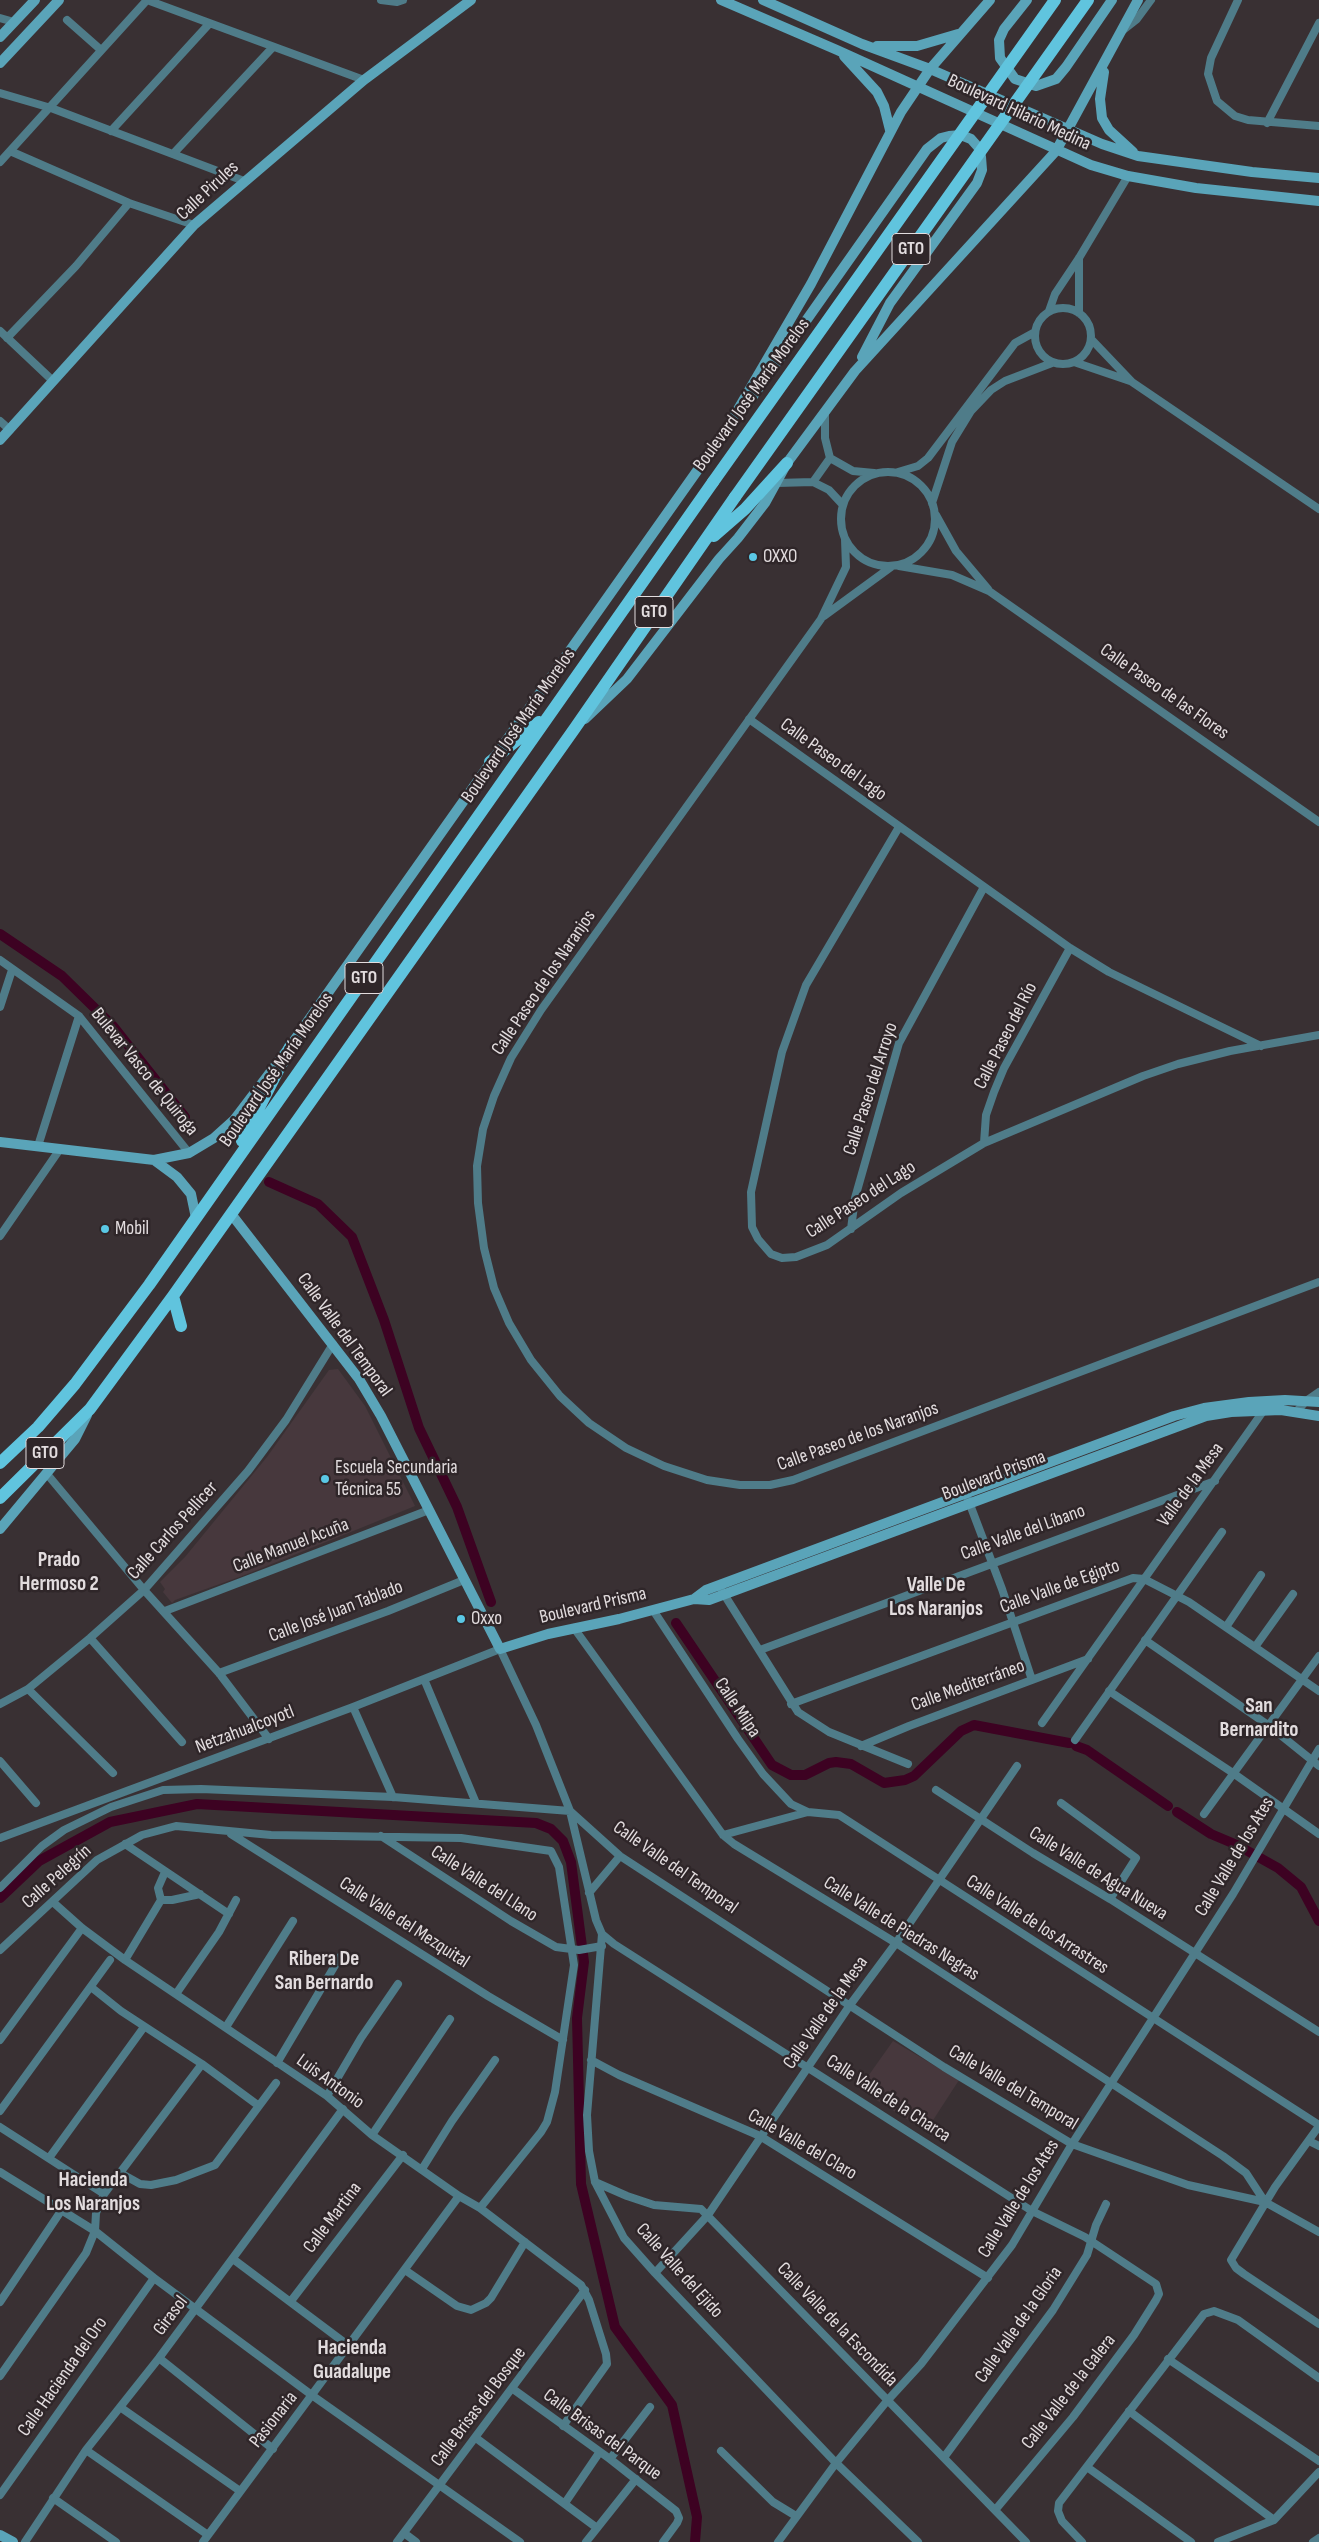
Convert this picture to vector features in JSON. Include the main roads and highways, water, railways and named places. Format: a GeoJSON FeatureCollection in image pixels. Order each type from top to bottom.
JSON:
{"type":"FeatureCollection","features":[{"type":"Feature","properties":{"kind":"main road","name":"Boulevard José María Morelos"},"geometry":{"type":"LineString","coordinates":[[0,1464],[38,1427],[75,1384],[196,1218],[552,710],[1055,0]]}},
{"type":"Feature","properties":{"kind":"main road","name":"GTO"},"geometry":{"type":"LineString","coordinates":[[0,1498],[90,1408],[174,1296],[575,728],[697,550],[1088,0]]}},
{"type":"Feature","properties":{"kind":"main road"},"geometry":{"type":"LineString","coordinates":[[697,550],[745,509],[787,463]]}},
{"type":"Feature","properties":{"kind":"main road"},"geometry":{"type":"LineString","coordinates":[[490,762],[552,710]]}},
{"type":"Feature","properties":{"kind":"main road"},"geometry":{"type":"LineString","coordinates":[[220,1184],[291,1045]]}},
{"type":"Feature","properties":{"kind":"main road"},"geometry":{"type":"LineString","coordinates":[[174,1296],[181,1326]]}},
{"type":"Feature","properties":{"kind":"waterway"},"geometry":{"type":"LineString","coordinates":[[0,934],[62,976],[113,1026],[185,1117]]}},
{"type":"Feature","properties":{"kind":"waterway"},"geometry":{"type":"LineString","coordinates":[[269,1182],[318,1204],[352,1237],[384,1320],[419,1428],[457,1507],[491,1602]]}},
{"type":"Feature","properties":{"kind":"waterway"},"geometry":{"type":"LineString","coordinates":[[676,1623],[772,1765],[791,1775],[805,1775],[829,1763],[836,1762],[851,1764],[884,1783],[905,1780],[914,1776],[961,1731],[974,1725],[1069,1743]]}},
{"type":"Feature","properties":{"kind":"waterway"},"geometry":{"type":"LineString","coordinates":[[1076,1746],[1087,1750],[1168,1806]]}},
{"type":"Feature","properties":{"kind":"waterway"},"geometry":{"type":"LineString","coordinates":[[0,1898],[39,1861],[110,1822],[197,1804],[536,1823],[551,1829],[563,1841],[571,1862],[584,1962],[577,2018],[581,2184],[615,2327],[672,2405],[697,2517],[695,2542]]}},
{"type":"Feature","properties":{"kind":"waterway"},"geometry":{"type":"LineString","coordinates":[[1177,1812],[1211,1834],[1237,1845],[1278,1868],[1301,1887],[1319,1921]]}},
{"type":"Feature","properties":{"kind":"place","name":"OXXO"},"geometry":{"type":"Point","coordinates":[753,557]}},
{"type":"Feature","properties":{"kind":"place","name":"Mobil"},"geometry":{"type":"Point","coordinates":[105,1229]}},
{"type":"Feature","properties":{"kind":"place","name":"Escuela Secundaria Técnica 55"},"geometry":{"type":"Point","coordinates":[325,1479]}},
{"type":"Feature","properties":{"kind":"place","name":"Oxxo"},"geometry":{"type":"Point","coordinates":[461,1619]}},
{"type":"Feature","properties":{"kind":"district","name":"Prado Hermoso 2"},"geometry":{"type":"Point","coordinates":[59,1573]}},
{"type":"Feature","properties":{"kind":"district","name":"Valle De Los Naranjos"},"geometry":{"type":"Point","coordinates":[936,1598]}},
{"type":"Feature","properties":{"kind":"district","name":"San Bernardito"},"geometry":{"type":"Point","coordinates":[1259,1719]}},
{"type":"Feature","properties":{"kind":"district","name":"Ribera De San Bernardo"},"geometry":{"type":"Point","coordinates":[324,1972]}},
{"type":"Feature","properties":{"kind":"district","name":"Hacienda Los Naranjos"},"geometry":{"type":"Point","coordinates":[93,2193]}},
{"type":"Feature","properties":{"kind":"district","name":"Hacienda Guadalupe"},"geometry":{"type":"Point","coordinates":[352,2361]}}]}
